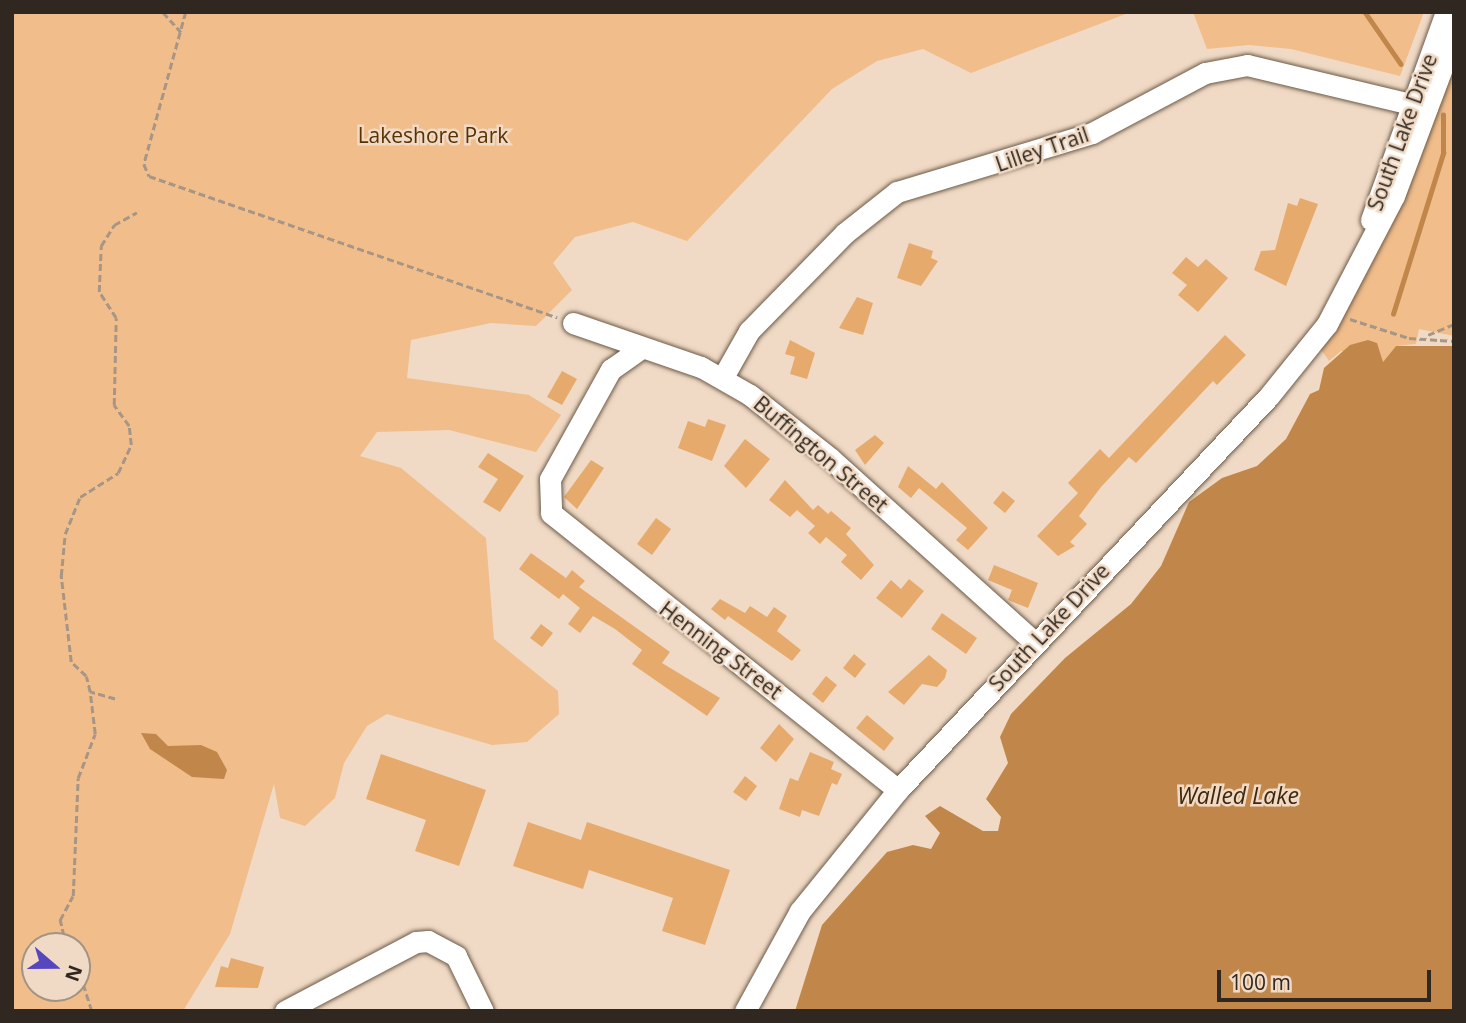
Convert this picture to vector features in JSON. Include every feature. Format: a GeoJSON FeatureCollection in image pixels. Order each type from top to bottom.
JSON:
{"type":"FeatureCollection","features":[{"type":"Feature","properties":{"kind":"street","name":"South Lake Drive"},"geometry":{"type":"LineString","coordinates":[[745,1011],[800,911],[898,790],[1300,359],[1326,324],[1363,253],[1419,106],[1446,12]]}},
{"type":"Feature","properties":{"kind":"street","name":"South Lake Drive"},"geometry":{"type":"LineString","coordinates":[[1419,106],[1454,36]]}},
{"type":"Feature","properties":{"kind":"street","name":"Lilley Trail"},"geometry":{"type":"LineString","coordinates":[[723,377],[749,331],[845,233],[897,192],[1091,134],[1205,73],[1247,65],[1419,106]]}},
{"type":"Feature","properties":{"kind":"street","name":"Buffington Street"},"geometry":{"type":"LineString","coordinates":[[573,323],[723,377],[831,459],[1034,642]]}},
{"type":"Feature","properties":{"kind":"street","name":"Henning Street"},"geometry":{"type":"LineString","coordinates":[[640,349],[611,369],[551,479],[550,506],[566,530],[854,750],[898,790]]}},
{"type":"Feature","properties":{"kind":"street"},"geometry":{"type":"LineString","coordinates":[[285,1011],[416,942],[428,941],[456,956],[483,1011]]}},
{"type":"Feature","properties":{"kind":"path"},"geometry":{"type":"LineString","coordinates":[[163,12],[181,32]]}},
{"type":"Feature","properties":{"kind":"path"},"geometry":{"type":"LineString","coordinates":[[187,12],[144,164],[149,176],[573,323]]}},
{"type":"Feature","properties":{"kind":"path"},"geometry":{"type":"LineString","coordinates":[[63,932],[60,920],[73,896],[78,778],[95,734],[86,676],[71,662],[65,647],[63,555],[80,497],[118,473],[131,445],[129,426],[114,405],[116,318],[99,292],[101,246],[114,225],[137,212]]}},
{"type":"Feature","properties":{"kind":"path"},"geometry":{"type":"LineString","coordinates":[[1355,307],[1349,318],[1409,338],[1426,336],[1454,324]]}},
{"type":"Feature","properties":{"kind":"path"},"geometry":{"type":"LineString","coordinates":[[1426,336],[1454,341]]}},
{"type":"Feature","properties":{"kind":"path"},"geometry":{"type":"LineString","coordinates":[[90,692],[116,699]]}},
{"type":"Feature","properties":{"kind":"green space","name":"Lakeshore Park"},"geometry":{"type":"Polygon","coordinates":[[[12,12],[1131,12],[971,73],[923,49],[877,61],[832,89],[687,241],[633,222],[575,237],[553,263],[572,290],[536,326],[491,323],[411,340],[407,378],[529,395],[561,415],[536,452],[449,430],[377,432],[360,456],[401,468],[486,538],[494,639],[558,691],[559,714],[527,742],[492,745],[387,714],[367,726],[344,763],[335,798],[305,826],[280,818],[274,784],[230,934],[183,1011],[12,1011],[12,12]]]}},
{"type":"Feature","properties":{"kind":"green space"},"geometry":{"type":"Polygon","coordinates":[[[1193,12],[1424,12],[1400,76],[1291,49],[1249,45],[1207,49],[1193,12]]]}},
{"type":"Feature","properties":{"kind":"green space"},"geometry":{"type":"Polygon","coordinates":[[[1454,45],[1454,336],[1419,329],[1416,344],[1396,346],[1383,362],[1341,351],[1329,361],[1320,348],[1454,45]]]}},
{"type":"Feature","properties":{"kind":"water","name":"Walled Lake"},"geometry":{"type":"Polygon","coordinates":[[[1368,340],[1377,343],[1383,362],[1396,346],[1454,346],[1454,1011],[795,1011],[822,925],[887,852],[913,845],[931,849],[940,833],[925,816],[940,806],[983,831],[998,831],[1001,817],[986,799],[1008,763],[1000,737],[1011,714],[1065,658],[1131,604],[1161,566],[1189,502],[1222,478],[1257,466],[1286,439],[1310,394],[1319,390],[1324,368],[1350,345],[1368,340]]]}},
{"type":"Feature","properties":{"kind":"water"},"geometry":{"type":"Polygon","coordinates":[[[141,733],[156,734],[168,746],[201,745],[217,752],[227,770],[224,779],[192,777],[150,749],[141,733]]]}},
{"type":"Feature","properties":{"kind":"building"},"geometry":{"type":"Polygon","coordinates":[[[1300,198],[1318,204],[1286,286],[1254,270],[1261,251],[1275,250],[1288,203],[1297,206],[1300,198]]]}},
{"type":"Feature","properties":{"kind":"building"},"geometry":{"type":"Polygon","coordinates":[[[909,243],[933,251],[931,258],[938,261],[921,286],[897,278],[909,243]]]}},
{"type":"Feature","properties":{"kind":"building"},"geometry":{"type":"Polygon","coordinates":[[[1186,257],[1198,267],[1206,259],[1228,278],[1198,312],[1178,295],[1187,285],[1172,273],[1186,257]]]}},
{"type":"Feature","properties":{"kind":"building"},"geometry":{"type":"Polygon","coordinates":[[[857,297],[873,303],[863,335],[839,328],[857,297]]]}},
{"type":"Feature","properties":{"kind":"building"},"geometry":{"type":"Polygon","coordinates":[[[1225,335],[1246,355],[1217,385],[1213,381],[1136,463],[1129,457],[1079,516],[1087,524],[1070,542],[1075,546],[1058,556],[1037,536],[1078,493],[1068,483],[1100,449],[1109,458],[1225,335]]]}},
{"type":"Feature","properties":{"kind":"building"},"geometry":{"type":"Polygon","coordinates":[[[790,340],[815,353],[807,379],[790,374],[795,357],[785,354],[790,340]]]}},
{"type":"Feature","properties":{"kind":"building"},"geometry":{"type":"Polygon","coordinates":[[[562,371],[577,379],[562,405],[547,397],[562,371]]]}},
{"type":"Feature","properties":{"kind":"building"},"geometry":{"type":"Polygon","coordinates":[[[708,419],[726,425],[712,461],[678,448],[688,421],[705,427],[708,419]]]}},
{"type":"Feature","properties":{"kind":"building"},"geometry":{"type":"Polygon","coordinates":[[[875,435],[884,443],[865,465],[855,450],[875,435]]]}},
{"type":"Feature","properties":{"kind":"building"},"geometry":{"type":"Polygon","coordinates":[[[745,439],[770,459],[746,488],[724,466],[745,439]]]}},
{"type":"Feature","properties":{"kind":"building"},"geometry":{"type":"Polygon","coordinates":[[[488,453],[524,476],[500,512],[483,502],[498,479],[478,467],[488,453]]]}},
{"type":"Feature","properties":{"kind":"building"},"geometry":{"type":"Polygon","coordinates":[[[591,460],[604,468],[577,509],[564,497],[591,460]]]}},
{"type":"Feature","properties":{"kind":"building"},"geometry":{"type":"Polygon","coordinates":[[[908,466],[936,489],[942,482],[988,528],[968,550],[956,540],[967,528],[919,488],[911,498],[898,487],[908,466]]]}},
{"type":"Feature","properties":{"kind":"building"},"geometry":{"type":"Polygon","coordinates":[[[785,480],[813,510],[818,505],[828,514],[831,511],[851,528],[846,534],[874,565],[861,580],[841,562],[847,555],[826,537],[820,544],[808,533],[815,526],[797,510],[790,517],[769,500],[785,480]]]}},
{"type":"Feature","properties":{"kind":"building"},"geometry":{"type":"Polygon","coordinates":[[[1003,491],[1015,501],[1005,513],[993,503],[1003,491]]]}},
{"type":"Feature","properties":{"kind":"building"},"geometry":{"type":"Polygon","coordinates":[[[656,518],[671,529],[652,555],[637,544],[656,518]]]}},
{"type":"Feature","properties":{"kind":"building"},"geometry":{"type":"Polygon","coordinates":[[[531,553],[566,578],[572,570],[585,581],[579,587],[670,652],[662,663],[720,698],[707,716],[632,664],[642,650],[615,629],[593,616],[580,633],[568,624],[580,608],[563,594],[559,599],[519,569],[531,553]]]}},
{"type":"Feature","properties":{"kind":"building"},"geometry":{"type":"Polygon","coordinates":[[[994,565],[1038,583],[1028,608],[1008,600],[1012,590],[988,580],[994,565]]]}},
{"type":"Feature","properties":{"kind":"building"},"geometry":{"type":"Polygon","coordinates":[[[909,579],[924,591],[902,618],[876,598],[891,580],[901,589],[909,579]]]}},
{"type":"Feature","properties":{"kind":"building"},"geometry":{"type":"Polygon","coordinates":[[[720,599],[745,613],[750,606],[767,617],[774,607],[787,616],[777,631],[801,650],[792,661],[728,616],[725,620],[711,609],[720,599]]]}},
{"type":"Feature","properties":{"kind":"building"},"geometry":{"type":"Polygon","coordinates":[[[942,613],[977,638],[966,654],[931,629],[942,613]]]}},
{"type":"Feature","properties":{"kind":"building"},"geometry":{"type":"Polygon","coordinates":[[[541,624],[553,633],[542,647],[530,638],[541,624]]]}},
{"type":"Feature","properties":{"kind":"building"},"geometry":{"type":"Polygon","coordinates":[[[854,654],[866,664],[855,678],[843,668],[854,654]]]}},
{"type":"Feature","properties":{"kind":"building"},"geometry":{"type":"Polygon","coordinates":[[[929,655],[947,670],[945,678],[937,687],[922,684],[904,705],[888,692],[929,655]]]}},
{"type":"Feature","properties":{"kind":"building"},"geometry":{"type":"Polygon","coordinates":[[[826,676],[837,685],[823,703],[812,694],[826,676]]]}},
{"type":"Feature","properties":{"kind":"building"},"geometry":{"type":"Polygon","coordinates":[[[867,715],[894,738],[884,751],[856,728],[867,715]]]}},
{"type":"Feature","properties":{"kind":"building"},"geometry":{"type":"Polygon","coordinates":[[[779,724],[794,739],[776,762],[760,748],[779,724]]]}},
{"type":"Feature","properties":{"kind":"building"},"geometry":{"type":"Polygon","coordinates":[[[810,752],[834,762],[831,769],[842,774],[837,785],[832,783],[819,816],[802,810],[800,817],[779,809],[790,778],[798,781],[810,752]]]}},
{"type":"Feature","properties":{"kind":"building"},"geometry":{"type":"Polygon","coordinates":[[[381,754],[486,790],[459,866],[415,851],[426,820],[366,799],[381,754]]]}},
{"type":"Feature","properties":{"kind":"building"},"geometry":{"type":"Polygon","coordinates":[[[745,776],[757,786],[746,801],[733,792],[745,776]]]}},
{"type":"Feature","properties":{"kind":"building"},"geometry":{"type":"Polygon","coordinates":[[[528,822],[581,840],[587,822],[730,870],[705,945],[662,931],[673,898],[589,870],[583,889],[513,866],[528,822]]]}},
{"type":"Feature","properties":{"kind":"building"},"geometry":{"type":"Polygon","coordinates":[[[231,958],[264,967],[258,988],[215,987],[221,966],[228,968],[231,958]]]}},
{"type":"Feature","properties":{"kind":"waterway"},"geometry":{"type":"LineString","coordinates":[[1365,12],[1401,64]]}},
{"type":"Feature","properties":{"kind":"waterway"},"geometry":{"type":"LineString","coordinates":[[1393,314],[1443,153],[1443,115]]}}]}
